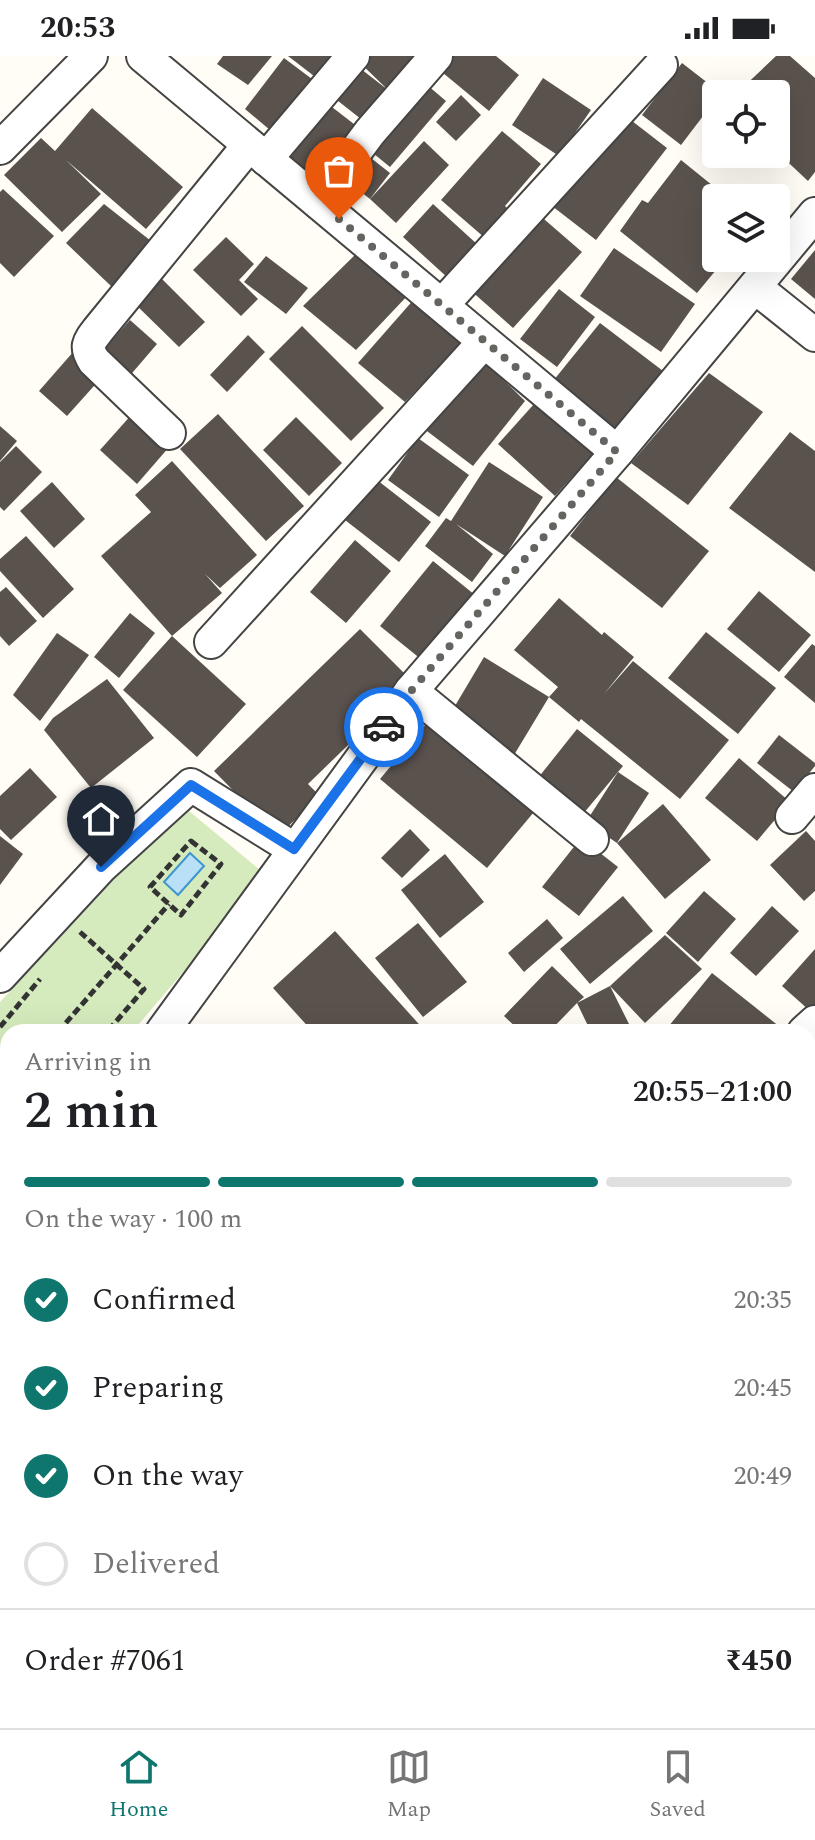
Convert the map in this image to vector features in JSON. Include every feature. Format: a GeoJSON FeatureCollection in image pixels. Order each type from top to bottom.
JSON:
{"type":"FeatureCollection","features":[{"type":"Feature","properties":{"kind":"street"},"geometry":{"type":"LineString","coordinates":[[0,148],[91,56]]}},
{"type":"Feature","properties":{"kind":"street"},"geometry":{"type":"LineString","coordinates":[[143,56],[617,452]]}},
{"type":"Feature","properties":{"kind":"street"},"geometry":{"type":"LineString","coordinates":[[169,433],[94,361],[88,346],[98,330],[258,152],[353,56]]}},
{"type":"Feature","properties":{"kind":"street"},"geometry":{"type":"LineString","coordinates":[[318,202],[370,132],[436,56]]}},
{"type":"Feature","properties":{"kind":"street"},"geometry":{"type":"LineString","coordinates":[[442,305],[661,65]]}},
{"type":"Feature","properties":{"kind":"street"},"geometry":{"type":"LineString","coordinates":[[168,1024],[411,691],[617,452],[815,214]]}},
{"type":"Feature","properties":{"kind":"street"},"geometry":{"type":"LineString","coordinates":[[755,287],[815,335]]}},
{"type":"Feature","properties":{"kind":"street"},"geometry":{"type":"LineString","coordinates":[[211,642],[484,342]]}},
{"type":"Feature","properties":{"kind":"street"},"geometry":{"type":"LineString","coordinates":[[411,691],[592,839]]}},
{"type":"Feature","properties":{"kind":"street"},"geometry":{"type":"LineString","coordinates":[[0,976],[101,867],[191,785],[294,849]]}},
{"type":"Feature","properties":{"kind":"street"},"geometry":{"type":"LineString","coordinates":[[792,817],[815,790]]}},
{"type":"Feature","properties":{"kind":"path"},"geometry":{"type":"LineString","coordinates":[[191,841],[221,864],[181,915],[169,904],[150,887],[191,841]]}},
{"type":"Feature","properties":{"kind":"path"},"geometry":{"type":"LineString","coordinates":[[65,1024],[169,904]]}},
{"type":"Feature","properties":{"kind":"path"},"geometry":{"type":"LineString","coordinates":[[70,943],[80,932],[144,989],[115,1024]]}},
{"type":"Feature","properties":{"kind":"path"},"geometry":{"type":"LineString","coordinates":[[2,1024],[40,979]]}},
{"type":"Feature","properties":{"kind":"green space"},"geometry":{"type":"Polygon","coordinates":[[[183,806],[266,875],[139,1024],[0,1024],[0,1002],[183,806]]]}},
{"type":"Feature","properties":{"kind":"water"},"geometry":{"type":"Polygon","coordinates":[[[190,853],[204,866],[178,895],[164,882],[190,853]]]}},
{"type":"Feature","properties":{"kind":"building"},"geometry":{"type":"Polygon","coordinates":[[[223,56],[272,56],[248,85],[217,64],[223,56]]]}},
{"type":"Feature","properties":{"kind":"building"},"geometry":{"type":"Polygon","coordinates":[[[288,56],[330,56],[314,76],[288,56]]]}},
{"type":"Feature","properties":{"kind":"building"},"geometry":{"type":"Polygon","coordinates":[[[355,56],[424,56],[366,123],[328,93],[352,62],[388,90],[355,56]]]}},
{"type":"Feature","properties":{"kind":"building"},"geometry":{"type":"Polygon","coordinates":[[[447,56],[496,56],[519,75],[489,111],[437,68],[447,56]]]}},
{"type":"Feature","properties":{"kind":"building"},"geometry":{"type":"Polygon","coordinates":[[[776,56],[790,56],[815,78],[815,172],[808,181],[790,164],[790,80],[751,80],[776,56]]]}},
{"type":"Feature","properties":{"kind":"building"},"geometry":{"type":"Polygon","coordinates":[[[284,58],[312,79],[270,130],[245,109],[284,58]]]}},
{"type":"Feature","properties":{"kind":"building"},"geometry":{"type":"Polygon","coordinates":[[[682,63],[704,80],[702,117],[681,145],[642,115],[682,63]]]}},
{"type":"Feature","properties":{"kind":"building"},"geometry":{"type":"Polygon","coordinates":[[[543,78],[591,110],[559,156],[512,125],[543,78]]]}},
{"type":"Feature","properties":{"kind":"building"},"geometry":{"type":"Polygon","coordinates":[[[420,79],[446,101],[390,167],[363,145],[420,79]]]}},
{"type":"Feature","properties":{"kind":"building"},"geometry":{"type":"Polygon","coordinates":[[[461,95],[481,115],[456,141],[436,122],[461,95]]]}},
{"type":"Feature","properties":{"kind":"building"},"geometry":{"type":"Polygon","coordinates":[[[319,97],[363,131],[324,183],[279,149],[319,97]]]}},
{"type":"Feature","properties":{"kind":"building"},"geometry":{"type":"Polygon","coordinates":[[[92,108],[183,187],[146,229],[66,160],[101,194],[62,232],[4,175],[41,138],[55,151],[92,108]]]}},
{"type":"Feature","properties":{"kind":"building"},"geometry":{"type":"Polygon","coordinates":[[[623,114],[667,148],[596,240],[552,206],[623,114]]]}},
{"type":"Feature","properties":{"kind":"building"},"geometry":{"type":"Polygon","coordinates":[[[502,131],[541,164],[505,206],[509,210],[485,238],[441,200],[502,131]]]}},
{"type":"Feature","properties":{"kind":"building"},"geometry":{"type":"Polygon","coordinates":[[[424,141],[449,165],[396,223],[370,199],[424,141]]]}},
{"type":"Feature","properties":{"kind":"building"},"geometry":{"type":"Polygon","coordinates":[[[362,151],[390,173],[370,199],[342,177],[362,151]]]}},
{"type":"Feature","properties":{"kind":"building"},"geometry":{"type":"Polygon","coordinates":[[[681,160],[711,184],[702,184],[702,272],[714,272],[697,293],[620,231],[642,200],[648,203],[681,160]]]}},
{"type":"Feature","properties":{"kind":"building"},"geometry":{"type":"Polygon","coordinates":[[[3,189],[54,236],[14,277],[0,263],[0,192],[3,189]]]}},
{"type":"Feature","properties":{"kind":"building"},"geometry":{"type":"Polygon","coordinates":[[[104,204],[151,241],[112,287],[66,243],[104,204]]]}},
{"type":"Feature","properties":{"kind":"building"},"geometry":{"type":"Polygon","coordinates":[[[433,204],[478,245],[448,278],[403,237],[433,204]]]}},
{"type":"Feature","properties":{"kind":"building"},"geometry":{"type":"Polygon","coordinates":[[[537,213],[582,252],[513,328],[469,289],[537,213]]]}},
{"type":"Feature","properties":{"kind":"building"},"geometry":{"type":"Polygon","coordinates":[[[226,237],[254,264],[239,280],[258,299],[241,316],[193,270],[226,237]]]}},
{"type":"Feature","properties":{"kind":"building"},"geometry":{"type":"Polygon","coordinates":[[[614,248],[695,304],[661,352],[580,296],[614,248]]]}},
{"type":"Feature","properties":{"kind":"building"},"geometry":{"type":"Polygon","coordinates":[[[360,250],[410,293],[356,350],[303,306],[360,250]]]}},
{"type":"Feature","properties":{"kind":"building"},"geometry":{"type":"Polygon","coordinates":[[[815,250],[815,299],[791,279],[815,250]]]}},
{"type":"Feature","properties":{"kind":"building"},"geometry":{"type":"Polygon","coordinates":[[[266,256],[308,288],[286,314],[244,282],[266,256]]]}},
{"type":"Feature","properties":{"kind":"building"},"geometry":{"type":"Polygon","coordinates":[[[157,274],[205,322],[179,347],[131,300],[157,274]]]}},
{"type":"Feature","properties":{"kind":"building"},"geometry":{"type":"Polygon","coordinates":[[[559,289],[595,317],[557,367],[520,339],[559,289]]]}},
{"type":"Feature","properties":{"kind":"building"},"geometry":{"type":"Polygon","coordinates":[[[416,297],[464,340],[405,402],[358,363],[416,297]]]}},
{"type":"Feature","properties":{"kind":"building"},"geometry":{"type":"Polygon","coordinates":[[[130,320],[157,344],[127,379],[99,355],[130,320]]]}},
{"type":"Feature","properties":{"kind":"building"},"geometry":{"type":"Polygon","coordinates":[[[600,323],[667,374],[614,432],[553,381],[600,323]]]}},
{"type":"Feature","properties":{"kind":"building"},"geometry":{"type":"Polygon","coordinates":[[[302,326],[384,408],[351,441],[269,359],[302,326]]]}},
{"type":"Feature","properties":{"kind":"building"},"geometry":{"type":"Polygon","coordinates":[[[248,335],[265,352],[227,392],[210,375],[248,335]]]}},
{"type":"Feature","properties":{"kind":"building"},"geometry":{"type":"Polygon","coordinates":[[[74,351],[102,377],[67,416],[39,391],[74,351]]]}},
{"type":"Feature","properties":{"kind":"building"},"geometry":{"type":"Polygon","coordinates":[[[479,356],[525,401],[473,466],[419,425],[479,356]]]}},
{"type":"Feature","properties":{"kind":"building"},"geometry":{"type":"Polygon","coordinates":[[[709,373],[763,412],[688,505],[631,463],[709,373]]]}},
{"type":"Feature","properties":{"kind":"building"},"geometry":{"type":"Polygon","coordinates":[[[543,394],[600,446],[555,496],[498,444],[543,394]]]}},
{"type":"Feature","properties":{"kind":"building"},"geometry":{"type":"Polygon","coordinates":[[[133,413],[170,446],[137,484],[100,450],[133,413]]]}},
{"type":"Feature","properties":{"kind":"building"},"geometry":{"type":"Polygon","coordinates":[[[218,414],[304,506],[266,541],[180,449],[218,414]]]}},
{"type":"Feature","properties":{"kind":"building"},"geometry":{"type":"Polygon","coordinates":[[[296,417],[342,463],[309,496],[263,450],[296,417]]]}},
{"type":"Feature","properties":{"kind":"building"},"geometry":{"type":"Polygon","coordinates":[[[0,426],[17,441],[0,461],[0,426]]]}},
{"type":"Feature","properties":{"kind":"building"},"geometry":{"type":"Polygon","coordinates":[[[790,432],[815,451],[815,572],[729,508],[790,432]]]}},
{"type":"Feature","properties":{"kind":"building"},"geometry":{"type":"Polygon","coordinates":[[[418,438],[469,475],[439,517],[388,480],[418,438]]]}},
{"type":"Feature","properties":{"kind":"building"},"geometry":{"type":"Polygon","coordinates":[[[16,446],[42,472],[4,511],[0,507],[0,462],[16,446]]]}},
{"type":"Feature","properties":{"kind":"building"},"geometry":{"type":"Polygon","coordinates":[[[172,461],[257,555],[220,588],[205,574],[222,593],[172,636],[101,556],[151,512],[135,495],[172,461]]]}},
{"type":"Feature","properties":{"kind":"building"},"geometry":{"type":"Polygon","coordinates":[[[489,462],[543,497],[505,556],[456,524],[493,554],[472,582],[425,546],[446,518],[451,521],[489,462]]]}},
{"type":"Feature","properties":{"kind":"building"},"geometry":{"type":"Polygon","coordinates":[[[616,477],[709,551],[662,608],[570,536],[616,477]]]}},
{"type":"Feature","properties":{"kind":"building"},"geometry":{"type":"Polygon","coordinates":[[[377,480],[431,522],[399,562],[345,520],[377,480]]]}},
{"type":"Feature","properties":{"kind":"building"},"geometry":{"type":"Polygon","coordinates":[[[52,482],[85,519],[54,548],[20,511],[52,482]]]}},
{"type":"Feature","properties":{"kind":"building"},"geometry":{"type":"Polygon","coordinates":[[[26,536],[74,589],[43,618],[0,571],[0,559],[26,536]]]}},
{"type":"Feature","properties":{"kind":"building"},"geometry":{"type":"Polygon","coordinates":[[[355,540],[391,571],[346,623],[310,592],[355,540]]]}},
{"type":"Feature","properties":{"kind":"building"},"geometry":{"type":"Polygon","coordinates":[[[433,561],[475,595],[422,660],[380,626],[433,561]]]}},
{"type":"Feature","properties":{"kind":"building"},"geometry":{"type":"Polygon","coordinates":[[[6,587],[37,621],[9,646],[0,636],[0,592],[6,587]]]}},
{"type":"Feature","properties":{"kind":"building"},"geometry":{"type":"Polygon","coordinates":[[[759,591],[811,635],[779,672],[727,629],[759,591]]]}},
{"type":"Feature","properties":{"kind":"building"},"geometry":{"type":"Polygon","coordinates":[[[559,598],[602,635],[604,632],[634,657],[604,694],[633,661],[729,740],[680,799],[549,697],[558,687],[514,650],[559,598]]]}},
{"type":"Feature","properties":{"kind":"building"},"geometry":{"type":"Polygon","coordinates":[[[130,613],[155,633],[119,678],[94,657],[130,613]]]}},
{"type":"Feature","properties":{"kind":"building"},"geometry":{"type":"Polygon","coordinates":[[[360,629],[413,682],[308,784],[320,796],[278,836],[214,771],[360,629]]]}},
{"type":"Feature","properties":{"kind":"building"},"geometry":{"type":"Polygon","coordinates":[[[706,632],[776,688],[738,734],[668,678],[706,632]]]}},
{"type":"Feature","properties":{"kind":"building"},"geometry":{"type":"Polygon","coordinates":[[[57,633],[89,655],[40,721],[13,695],[57,633]]]}},
{"type":"Feature","properties":{"kind":"building"},"geometry":{"type":"Polygon","coordinates":[[[172,636],[246,704],[197,757],[123,690],[172,636]]]}},
{"type":"Feature","properties":{"kind":"building"},"geometry":{"type":"Polygon","coordinates":[[[812,644],[815,646],[815,703],[784,677],[812,644]]]}},
{"type":"Feature","properties":{"kind":"building"},"geometry":{"type":"Polygon","coordinates":[[[484,657],[549,697],[511,760],[449,716],[484,657]]]}},
{"type":"Feature","properties":{"kind":"building"},"geometry":{"type":"Polygon","coordinates":[[[107,679],[154,738],[91,788],[44,730],[53,718],[107,679]]]}},
{"type":"Feature","properties":{"kind":"building"},"geometry":{"type":"Polygon","coordinates":[[[432,717],[539,806],[487,868],[380,779],[432,717]]]}},
{"type":"Feature","properties":{"kind":"building"},"geometry":{"type":"Polygon","coordinates":[[[577,729],[623,766],[583,814],[538,778],[577,729]]]}},
{"type":"Feature","properties":{"kind":"building"},"geometry":{"type":"Polygon","coordinates":[[[779,735],[815,763],[794,792],[757,763],[779,735]]]}},
{"type":"Feature","properties":{"kind":"building"},"geometry":{"type":"Polygon","coordinates":[[[739,758],[790,802],[757,841],[705,798],[739,758]]]}},
{"type":"Feature","properties":{"kind":"building"},"geometry":{"type":"Polygon","coordinates":[[[30,768],[57,797],[11,840],[0,829],[0,796],[30,768]]]}},
{"type":"Feature","properties":{"kind":"building"},"geometry":{"type":"Polygon","coordinates":[[[618,772],[649,793],[617,843],[586,822],[618,772]]]}},
{"type":"Feature","properties":{"kind":"building"},"geometry":{"type":"Polygon","coordinates":[[[663,804],[711,860],[665,899],[617,843],[663,804]]]}},
{"type":"Feature","properties":{"kind":"building"},"geometry":{"type":"Polygon","coordinates":[[[410,829],[430,850],[402,878],[381,858],[410,829]]]}},
{"type":"Feature","properties":{"kind":"building"},"geometry":{"type":"Polygon","coordinates":[[[806,831],[815,841],[815,891],[804,901],[770,865],[806,831]]]}},
{"type":"Feature","properties":{"kind":"building"},"geometry":{"type":"Polygon","coordinates":[[[0,836],[23,854],[0,885],[0,836]]]}},
{"type":"Feature","properties":{"kind":"building"},"geometry":{"type":"Polygon","coordinates":[[[581,838],[618,867],[579,916],[542,887],[581,838]]]}},
{"type":"Feature","properties":{"kind":"building"},"geometry":{"type":"Polygon","coordinates":[[[445,854],[484,902],[440,938],[401,890],[445,854]]]}},
{"type":"Feature","properties":{"kind":"building"},"geometry":{"type":"Polygon","coordinates":[[[704,891],[736,919],[698,962],[666,933],[704,891]]]}},
{"type":"Feature","properties":{"kind":"building"},"geometry":{"type":"Polygon","coordinates":[[[623,896],[653,931],[590,984],[560,949],[623,896]]]}},
{"type":"Feature","properties":{"kind":"building"},"geometry":{"type":"Polygon","coordinates":[[[772,906],[799,931],[756,976],[730,953],[772,906]]]}},
{"type":"Feature","properties":{"kind":"building"},"geometry":{"type":"Polygon","coordinates":[[[547,919],[563,938],[524,972],[508,953],[547,919]]]}},
{"type":"Feature","properties":{"kind":"building"},"geometry":{"type":"Polygon","coordinates":[[[418,923],[467,982],[423,1017],[375,958],[418,923]]]}},
{"type":"Feature","properties":{"kind":"building"},"geometry":{"type":"Polygon","coordinates":[[[335,931],[419,1024],[306,1024],[273,988],[335,931]]]}},
{"type":"Feature","properties":{"kind":"building"},"geometry":{"type":"Polygon","coordinates":[[[665,935],[702,969],[645,1023],[610,986],[665,935]]]}},
{"type":"Feature","properties":{"kind":"building"},"geometry":{"type":"Polygon","coordinates":[[[815,949],[815,1005],[810,1011],[782,986],[815,949]]]}},
{"type":"Feature","properties":{"kind":"building"},"geometry":{"type":"Polygon","coordinates":[[[552,966],[584,997],[557,1024],[512,1024],[504,1016],[552,966]]]}},
{"type":"Feature","properties":{"kind":"building"},"geometry":{"type":"Polygon","coordinates":[[[712,973],[776,1024],[671,1024],[712,973]]]}},
{"type":"Feature","properties":{"kind":"building"},"geometry":{"type":"Polygon","coordinates":[[[610,986],[629,1024],[587,1024],[577,1003],[610,986]]]}},
{"type":"Feature","properties":{"kind":"way so far"},"geometry":{"type":"LineString","coordinates":[[339,219],[617,452],[411,691],[384,727]]}},
{"type":"Feature","properties":{"kind":"route"},"geometry":{"type":"LineString","coordinates":[[101,867],[191,785],[294,849],[384,727]]}}]}
